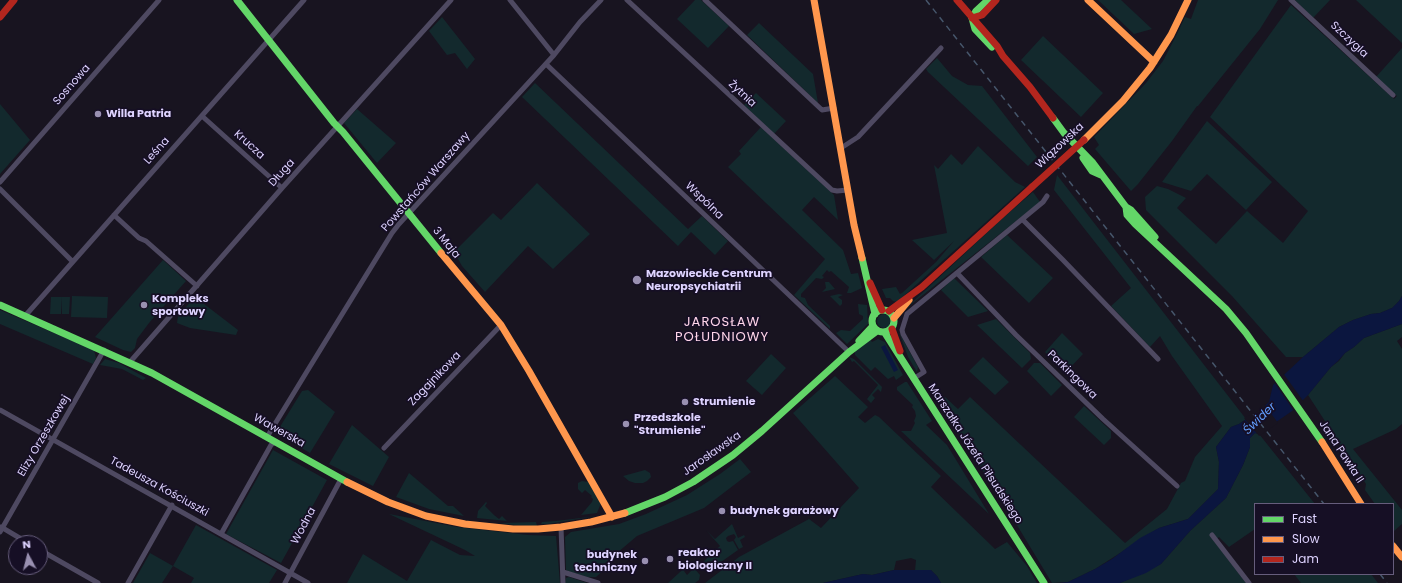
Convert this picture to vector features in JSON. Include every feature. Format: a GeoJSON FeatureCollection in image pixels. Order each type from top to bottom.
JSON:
{"type":"FeatureCollection","features":[{"type":"Feature","properties":{"kind":"main road"},"geometry":{"type":"LineString","coordinates":[[0,16],[14,0]]}},
{"type":"Feature","properties":{"kind":"main road","name":"3 Maja"},"geometry":{"type":"LineString","coordinates":[[237,0],[338,127],[501,325],[529,371],[612,518]]}},
{"type":"Feature","properties":{"kind":"main road"},"geometry":{"type":"LineString","coordinates":[[814,0],[848,190],[863,262],[875,314],[872,320],[875,329],[885,333],[892,329],[895,322],[894,318],[886,311],[863,262]]}},
{"type":"Feature","properties":{"kind":"main road","name":"Jana Pawła II"},"geometry":{"type":"LineString","coordinates":[[957,0],[983,29],[1003,56],[1030,87],[1076,147],[1098,169],[1101,176],[1126,207],[1126,213],[1130,218],[1226,309],[1246,333],[1302,413],[1360,503]]}},
{"type":"Feature","properties":{"kind":"main road"},"geometry":{"type":"LineString","coordinates":[[972,18],[976,11],[988,0]]}},
{"type":"Feature","properties":{"kind":"main road"},"geometry":{"type":"LineString","coordinates":[[972,18],[982,15],[996,0]]}},
{"type":"Feature","properties":{"kind":"main road"},"geometry":{"type":"LineString","coordinates":[[1088,0],[1154,62]]}},
{"type":"Feature","properties":{"kind":"main road","name":"Wiązowska"},"geometry":{"type":"LineString","coordinates":[[894,318],[922,286],[1084,140],[1123,101],[1154,62],[1175,29],[1188,0]]}},
{"type":"Feature","properties":{"kind":"main road","name":"Wiązowska"},"geometry":{"type":"LineString","coordinates":[[886,311],[922,286]]}},
{"type":"Feature","properties":{"kind":"main road","name":"Wawerska"},"geometry":{"type":"LineString","coordinates":[[0,305],[152,372],[341,479],[405,509],[465,524],[513,529],[561,527]]}},
{"type":"Feature","properties":{"kind":"main road"},"geometry":{"type":"LineString","coordinates":[[875,314],[886,311]]}},
{"type":"Feature","properties":{"kind":"main road","name":"Jarosławska"},"geometry":{"type":"LineString","coordinates":[[561,527],[612,518],[665,497],[693,482],[714,468],[762,431],[875,329]]}},
{"type":"Feature","properties":{"kind":"main road","name":"Marszałka Józefa Piłsudskiego"},"geometry":{"type":"LineString","coordinates":[[892,329],[902,358]]}},
{"type":"Feature","properties":{"kind":"main road","name":"Marszałka Józefa Piłsudskiego"},"geometry":{"type":"LineString","coordinates":[[885,333],[1044,583]]}},
{"type":"Feature","properties":{"kind":"main road"},"geometry":{"type":"LineString","coordinates":[[1394,547],[1402,557]]}},
{"type":"Feature","properties":{"kind":"street","name":"Sosnowa"},"geometry":{"type":"LineString","coordinates":[[0,182],[159,0]]}},
{"type":"Feature","properties":{"kind":"street","name":"Leśna"},"geometry":{"type":"LineString","coordinates":[[25,316],[304,0]]}},
{"type":"Feature","properties":{"kind":"street","name":"Długa"},"geometry":{"type":"LineString","coordinates":[[130,362],[282,188],[451,0]]}},
{"type":"Feature","properties":{"kind":"street"},"geometry":{"type":"LineString","coordinates":[[510,0],[554,55]]}},
{"type":"Feature","properties":{"kind":"street","name":"Powstańców Warszawy"},"geometry":{"type":"LineString","coordinates":[[268,437],[392,233],[408,213],[546,64],[580,22],[601,0]]}},
{"type":"Feature","properties":{"kind":"street","name":"Żytnia"},"geometry":{"type":"LineString","coordinates":[[627,0],[832,190],[848,190]]}},
{"type":"Feature","properties":{"kind":"street"},"geometry":{"type":"LineString","coordinates":[[705,0],[822,110],[834,108]]}},
{"type":"Feature","properties":{"kind":"street","name":"Szczygla"},"geometry":{"type":"LineString","coordinates":[[1291,0],[1393,96]]}},
{"type":"Feature","properties":{"kind":"street"},"geometry":{"type":"LineString","coordinates":[[841,148],[858,137],[941,48]]}},
{"type":"Feature","properties":{"kind":"street","name":"Wspólna"},"geometry":{"type":"LineString","coordinates":[[546,64],[849,352]]}},
{"type":"Feature","properties":{"kind":"street","name":"Krucza"},"geometry":{"type":"LineString","coordinates":[[202,116],[282,188]]}},
{"type":"Feature","properties":{"kind":"street"},"geometry":{"type":"LineString","coordinates":[[0,190],[72,261]]}},
{"type":"Feature","properties":{"kind":"street"},"geometry":{"type":"LineString","coordinates":[[914,379],[924,372],[903,334],[902,330],[907,314],[913,307],[1022,220],[1043,202],[1047,196]]}},
{"type":"Feature","properties":{"kind":"street"},"geometry":{"type":"LineString","coordinates":[[114,215],[139,238],[146,241],[197,286]]}},
{"type":"Feature","properties":{"kind":"street"},"geometry":{"type":"LineString","coordinates":[[1022,220],[1063,260],[1158,359]]}},
{"type":"Feature","properties":{"kind":"street","name":"Parkingowa"},"geometry":{"type":"LineString","coordinates":[[957,273],[1016,335],[1103,419],[1177,486]]}},
{"type":"Feature","properties":{"kind":"street","name":"Zagajnikowa"},"geometry":{"type":"LineString","coordinates":[[384,448],[501,325]]}},
{"type":"Feature","properties":{"kind":"street","name":"Elizy Orzeszkowej"},"geometry":{"type":"LineString","coordinates":[[1,529],[54,440],[104,350]]}},
{"type":"Feature","properties":{"kind":"street","name":"Tadeusza Kościuszki"},"geometry":{"type":"LineString","coordinates":[[0,410],[172,505],[308,583]]}},
{"type":"Feature","properties":{"kind":"street"},"geometry":{"type":"LineString","coordinates":[[221,534],[271,445],[275,442]]}},
{"type":"Feature","properties":{"kind":"street","name":"Wodna"},"geometry":{"type":"LineString","coordinates":[[285,583],[341,479]]}},
{"type":"Feature","properties":{"kind":"street"},"geometry":{"type":"LineString","coordinates":[[128,583],[172,505]]}},
{"type":"Feature","properties":{"kind":"street"},"geometry":{"type":"LineString","coordinates":[[561,527],[563,583]]}},
{"type":"Feature","properties":{"kind":"street"},"geometry":{"type":"LineString","coordinates":[[1,529],[13,535]]}},
{"type":"Feature","properties":{"kind":"street"},"geometry":{"type":"LineString","coordinates":[[1212,535],[1249,583]]}},
{"type":"Feature","properties":{"kind":"street"},"geometry":{"type":"LineString","coordinates":[[48,555],[98,583]]}},
{"type":"Feature","properties":{"kind":"street"},"geometry":{"type":"LineString","coordinates":[[563,572],[598,583]]}},
{"type":"Feature","properties":{"kind":"green space"},"geometry":{"type":"Polygon","coordinates":[[[695,0],[701,0],[729,26],[708,48],[677,19],[695,0]]]}},
{"type":"Feature","properties":{"kind":"green space"},"geometry":{"type":"Polygon","coordinates":[[[1098,0],[1121,0],[1152,29],[1134,34],[1098,0]]]}},
{"type":"Feature","properties":{"kind":"green space"},"geometry":{"type":"Polygon","coordinates":[[[1198,0],[1278,0],[1260,29],[1197,106],[1172,141],[1131,191],[1095,149],[1099,145],[1094,137],[1146,83],[1163,61],[1185,17],[1191,19],[1198,0]]]}},
{"type":"Feature","properties":{"kind":"green space"},"geometry":{"type":"Polygon","coordinates":[[[1295,0],[1330,0],[1313,18],[1295,0]]]}},
{"type":"Feature","properties":{"kind":"green space"},"geometry":{"type":"Polygon","coordinates":[[[1356,0],[1402,0],[1402,43],[1356,0]]]}},
{"type":"Feature","properties":{"kind":"green space"},"geometry":{"type":"Polygon","coordinates":[[[1291,5],[1394,99],[1397,96],[1376,77],[1402,48],[1402,296],[1392,308],[1380,313],[1371,314],[1353,320],[1339,327],[1303,357],[1286,357],[1232,296],[1146,210],[1145,197],[1157,186],[1168,189],[1186,198],[1177,208],[1216,244],[1247,211],[1283,243],[1308,211],[1210,117],[1291,5]]]}},
{"type":"Feature","properties":{"kind":"green space"},"geometry":{"type":"Polygon","coordinates":[[[442,17],[475,59],[467,69],[455,53],[447,55],[429,31],[442,17]]]}},
{"type":"Feature","properties":{"kind":"green space"},"geometry":{"type":"Polygon","coordinates":[[[759,23],[813,74],[818,103],[747,35],[759,23]]]}},
{"type":"Feature","properties":{"kind":"green space"},"geometry":{"type":"Polygon","coordinates":[[[1043,36],[1103,93],[1081,117],[1021,60],[1043,36]]]}},
{"type":"Feature","properties":{"kind":"green space"},"geometry":{"type":"Polygon","coordinates":[[[937,58],[952,76],[968,85],[982,86],[1037,157],[1028,166],[928,72],[926,69],[937,58]]]}},
{"type":"Feature","properties":{"kind":"green space"},"geometry":{"type":"Polygon","coordinates":[[[535,83],[688,229],[702,216],[728,241],[715,255],[691,232],[678,246],[522,97],[535,83]]]}},
{"type":"Feature","properties":{"kind":"green space"},"geometry":{"type":"Polygon","coordinates":[[[756,93],[786,121],[774,134],[744,105],[756,93]]]}},
{"type":"Feature","properties":{"kind":"green space"},"geometry":{"type":"Polygon","coordinates":[[[0,104],[30,140],[0,174],[0,104]]]}},
{"type":"Feature","properties":{"kind":"green space"},"geometry":{"type":"Polygon","coordinates":[[[357,109],[396,143],[377,163],[344,123],[357,109]]]}},
{"type":"Feature","properties":{"kind":"green space"},"geometry":{"type":"Polygon","coordinates":[[[1207,121],[1272,182],[1246,210],[1207,174],[1191,191],[1162,182],[1207,121]]]}},
{"type":"Feature","properties":{"kind":"green space"},"geometry":{"type":"Polygon","coordinates":[[[761,127],[834,195],[838,220],[814,197],[802,210],[843,250],[851,274],[858,273],[862,288],[851,293],[847,293],[849,287],[831,271],[829,272],[827,270],[822,276],[824,277],[822,279],[816,278],[801,294],[801,297],[805,298],[808,305],[830,326],[830,329],[794,295],[825,259],[728,167],[741,154],[739,151],[761,127]]]}},
{"type":"Feature","properties":{"kind":"green space"},"geometry":{"type":"Polygon","coordinates":[[[978,146],[1015,182],[1025,187],[897,302],[890,298],[886,298],[882,289],[896,287],[900,294],[902,293],[936,262],[954,241],[934,260],[912,240],[947,233],[934,165],[938,169],[951,154],[962,165],[978,146]]]}},
{"type":"Feature","properties":{"kind":"green space"},"geometry":{"type":"Polygon","coordinates":[[[1057,175],[1246,419],[1231,427],[1216,447],[1219,462],[1218,489],[1188,519],[1159,528],[1095,569],[1068,582],[1052,583],[1006,507],[939,402],[945,397],[958,409],[970,397],[1125,543],[1167,509],[1181,483],[1185,481],[1195,457],[1222,426],[1172,356],[1160,336],[1150,347],[1111,306],[1131,288],[1054,190],[1057,175]]]}},
{"type":"Feature","properties":{"kind":"green space"},"geometry":{"type":"Polygon","coordinates":[[[537,183],[590,234],[553,269],[528,246],[485,292],[462,266],[454,252],[493,213],[501,220],[537,183]]]}},
{"type":"Feature","properties":{"kind":"green space"},"geometry":{"type":"Polygon","coordinates":[[[1033,192],[1040,202],[904,310],[1004,217],[1033,192]]]}},
{"type":"Feature","properties":{"kind":"green space"},"geometry":{"type":"Polygon","coordinates":[[[1007,235],[1053,278],[1029,303],[981,257],[1007,235]]]}},
{"type":"Feature","properties":{"kind":"green space","name":"Kompleks sportowy"},"geometry":{"type":"Polygon","coordinates":[[[163,260],[186,281],[149,323],[137,339],[135,348],[131,352],[123,350],[95,337],[163,260]]]}},
{"type":"Feature","properties":{"kind":"green space"},"geometry":{"type":"Polygon","coordinates":[[[954,278],[988,311],[968,317],[941,290],[954,278]]]}},
{"type":"Feature","properties":{"kind":"green space"},"geometry":{"type":"Polygon","coordinates":[[[825,282],[829,282],[835,289],[822,292],[826,288],[825,282]]]}},
{"type":"Feature","properties":{"kind":"green space"},"geometry":{"type":"Polygon","coordinates":[[[839,294],[843,295],[838,297],[842,300],[842,304],[840,306],[830,296],[839,294]]]}},
{"type":"Feature","properties":{"kind":"green space"},"geometry":{"type":"Polygon","coordinates":[[[72,296],[108,297],[107,318],[71,317],[72,296]]]}},
{"type":"Feature","properties":{"kind":"green space"},"geometry":{"type":"Polygon","coordinates":[[[51,297],[62,297],[61,314],[50,314],[51,297]]]}},
{"type":"Feature","properties":{"kind":"green space"},"geometry":{"type":"Polygon","coordinates":[[[62,297],[70,297],[69,314],[62,314],[62,297]]]}},
{"type":"Feature","properties":{"kind":"green space"},"geometry":{"type":"Polygon","coordinates":[[[195,297],[238,330],[236,335],[190,328],[177,323],[178,316],[195,297]]]}},
{"type":"Feature","properties":{"kind":"green space"},"geometry":{"type":"Polygon","coordinates":[[[858,304],[867,305],[868,324],[847,344],[836,333],[841,330],[850,331],[863,319],[863,316],[859,314],[858,304]]]}},
{"type":"Feature","properties":{"kind":"green space"},"geometry":{"type":"Polygon","coordinates":[[[0,310],[94,350],[96,358],[93,364],[0,324],[0,310]]]}},
{"type":"Feature","properties":{"kind":"green space"},"geometry":{"type":"Polygon","coordinates":[[[881,314],[887,314],[891,318],[891,324],[887,328],[881,328],[877,324],[877,318],[881,314]]]}},
{"type":"Feature","properties":{"kind":"green space"},"geometry":{"type":"Polygon","coordinates":[[[996,319],[1030,353],[1031,359],[1022,368],[977,325],[996,319]]]}},
{"type":"Feature","properties":{"kind":"green space"},"geometry":{"type":"Polygon","coordinates":[[[1402,324],[1402,337],[1397,341],[1402,349],[1402,424],[1396,429],[1353,449],[1402,510],[1402,524],[1394,531],[1394,503],[1374,503],[1365,490],[1366,484],[1308,395],[1331,367],[1339,361],[1345,353],[1364,338],[1402,324]]]}},
{"type":"Feature","properties":{"kind":"green space"},"geometry":{"type":"Polygon","coordinates":[[[899,332],[918,367],[917,372],[908,357],[899,332]]]}},
{"type":"Feature","properties":{"kind":"green space"},"geometry":{"type":"Polygon","coordinates":[[[1062,333],[1083,354],[1065,373],[1045,352],[1062,333]]]}},
{"type":"Feature","properties":{"kind":"green space"},"geometry":{"type":"Polygon","coordinates":[[[870,339],[872,342],[878,339],[885,342],[903,375],[896,380],[894,376],[888,379],[875,367],[871,371],[855,355],[855,351],[870,339]]]}},
{"type":"Feature","properties":{"kind":"green space"},"geometry":{"type":"Polygon","coordinates":[[[771,354],[786,368],[762,395],[746,381],[771,354]]]}},
{"type":"Feature","properties":{"kind":"green space"},"geometry":{"type":"Polygon","coordinates":[[[849,357],[854,359],[882,387],[881,392],[878,389],[872,395],[875,398],[871,403],[867,399],[878,385],[854,361],[852,362],[849,357]]]}},
{"type":"Feature","properties":{"kind":"green space"},"geometry":{"type":"Polygon","coordinates":[[[983,357],[1009,382],[995,395],[969,371],[983,357]]]}},
{"type":"Feature","properties":{"kind":"green space"},"geometry":{"type":"Polygon","coordinates":[[[105,359],[119,363],[146,378],[143,380],[122,369],[100,365],[105,359]]]}},
{"type":"Feature","properties":{"kind":"green space"},"geometry":{"type":"Polygon","coordinates":[[[1034,363],[1040,363],[1062,385],[1051,396],[1027,371],[1034,363]]]}},
{"type":"Feature","properties":{"kind":"green space"},"geometry":{"type":"Polygon","coordinates":[[[835,376],[868,407],[858,417],[865,423],[875,415],[879,417],[941,476],[931,487],[995,549],[1007,542],[1027,566],[1037,583],[941,583],[931,570],[915,571],[916,560],[911,558],[896,561],[894,570],[872,575],[863,574],[823,583],[705,583],[739,557],[809,519],[821,528],[859,488],[793,413],[835,376]]]}},
{"type":"Feature","properties":{"kind":"green space"},"geometry":{"type":"Polygon","coordinates":[[[907,382],[932,421],[926,425],[947,445],[989,514],[901,431],[911,431],[915,423],[914,421],[916,416],[912,407],[913,405],[897,390],[897,387],[907,382]]]}},
{"type":"Feature","properties":{"kind":"green space"},"geometry":{"type":"Polygon","coordinates":[[[308,390],[335,412],[310,453],[279,435],[278,430],[302,391],[308,390]]]}},
{"type":"Feature","properties":{"kind":"green space"},"geometry":{"type":"Polygon","coordinates":[[[1084,406],[1111,431],[1111,438],[1104,445],[1074,417],[1084,406]]]}},
{"type":"Feature","properties":{"kind":"green space"},"geometry":{"type":"Polygon","coordinates":[[[352,425],[389,457],[373,486],[329,464],[352,425]]]}},
{"type":"Feature","properties":{"kind":"green space"},"geometry":{"type":"Polygon","coordinates":[[[1255,433],[1259,434],[1314,503],[1254,503],[1254,530],[1229,547],[1219,537],[1214,541],[1246,583],[1120,583],[1161,564],[1190,531],[1226,498],[1243,465],[1250,447],[1250,438],[1255,433]]]}},
{"type":"Feature","properties":{"kind":"green space"},"geometry":{"type":"Polygon","coordinates":[[[273,450],[327,480],[281,563],[226,534],[273,450]]]}},
{"type":"Feature","properties":{"kind":"green space"},"geometry":{"type":"Polygon","coordinates":[[[740,459],[751,472],[704,508],[637,536],[604,564],[606,568],[596,577],[587,577],[566,570],[565,537],[571,532],[619,524],[646,514],[687,495],[740,459]]]}},
{"type":"Feature","properties":{"kind":"green space"},"geometry":{"type":"Polygon","coordinates":[[[645,470],[650,473],[651,477],[643,483],[629,481],[623,476],[645,470]]]}},
{"type":"Feature","properties":{"kind":"green space"},"geometry":{"type":"Polygon","coordinates":[[[409,473],[448,506],[453,506],[464,516],[429,509],[396,497],[409,473]]]}},
{"type":"Feature","properties":{"kind":"green space"},"geometry":{"type":"Polygon","coordinates":[[[582,481],[588,482],[601,503],[597,513],[581,515],[593,499],[591,497],[592,496],[585,490],[582,493],[578,489],[578,483],[582,481]]]}},
{"type":"Feature","properties":{"kind":"green space"},"geometry":{"type":"Polygon","coordinates":[[[486,502],[487,503],[485,506],[494,515],[499,519],[502,516],[507,521],[477,518],[478,511],[486,502]]]}},
{"type":"Feature","properties":{"kind":"green space"},"geometry":{"type":"Polygon","coordinates":[[[389,514],[457,527],[528,535],[556,536],[560,583],[347,583],[363,554],[407,581],[431,540],[460,555],[475,556],[389,514]]]}},
{"type":"Feature","properties":{"kind":"green space"},"geometry":{"type":"Polygon","coordinates":[[[597,516],[548,524],[541,524],[542,522],[597,516]]]}},
{"type":"Feature","properties":{"kind":"green space"},"geometry":{"type":"Polygon","coordinates":[[[536,522],[537,526],[500,523],[536,522]]]}},
{"type":"Feature","properties":{"kind":"green space"},"geometry":{"type":"Polygon","coordinates":[[[732,524],[738,538],[744,535],[745,537],[740,540],[743,547],[739,549],[734,540],[736,537],[734,534],[728,536],[726,538],[727,541],[733,541],[738,550],[708,570],[703,565],[703,562],[720,546],[706,530],[715,539],[732,524]]]}},
{"type":"Feature","properties":{"kind":"green space"},"geometry":{"type":"Polygon","coordinates":[[[196,525],[277,570],[269,583],[191,583],[194,578],[173,566],[196,525]]]}},
{"type":"Feature","properties":{"kind":"green space"},"geometry":{"type":"Polygon","coordinates":[[[150,553],[173,566],[162,583],[133,583],[150,553]]]}},
{"type":"Feature","properties":{"kind":"green space"},"geometry":{"type":"Polygon","coordinates":[[[691,562],[691,564],[684,571],[687,575],[694,568],[700,575],[699,580],[695,583],[668,583],[691,562]]]}},
{"type":"Feature","properties":{"kind":"green space"},"geometry":{"type":"Polygon","coordinates":[[[1295,575],[1372,575],[1378,583],[1301,583],[1295,575]]]}},
{"type":"Feature","properties":{"kind":"green space"},"geometry":{"type":"Polygon","coordinates":[[[569,577],[587,583],[565,583],[566,578],[569,577]]]}},
{"type":"Feature","properties":{"kind":"water","name":"Świder"},"geometry":{"type":"Polygon","coordinates":[[[1402,296],[1402,324],[1364,338],[1345,353],[1331,367],[1308,395],[1292,411],[1259,434],[1255,433],[1250,438],[1250,447],[1243,465],[1226,498],[1190,531],[1161,564],[1146,573],[1120,583],[1059,583],[1068,582],[1095,569],[1112,559],[1140,538],[1159,528],[1188,519],[1218,489],[1219,462],[1216,447],[1231,427],[1239,424],[1259,411],[1269,402],[1273,385],[1303,357],[1339,327],[1353,320],[1371,314],[1380,313],[1392,308],[1402,296]]]}},
{"type":"Feature","properties":{"kind":"water"},"geometry":{"type":"Polygon","coordinates":[[[885,345],[898,370],[894,372],[881,347],[885,345]]]}},
{"type":"Feature","properties":{"kind":"water"},"geometry":{"type":"Polygon","coordinates":[[[894,570],[931,570],[941,583],[823,583],[863,574],[872,575],[894,570]]]}},
{"type":"Feature","properties":{"kind":"pier"},"geometry":{"type":"Polygon","coordinates":[[[1283,373],[1304,402],[1294,411],[1274,382],[1283,373]]]}},
{"type":"Feature","properties":{"kind":"pier"},"geometry":{"type":"Polygon","coordinates":[[[1264,404],[1278,423],[1259,436],[1244,418],[1250,415],[1250,412],[1258,409],[1264,404]]]}},
{"type":"Feature","properties":{"kind":"railway"},"geometry":{"type":"LineString","coordinates":[[926,0],[1323,503]]}},
{"type":"Feature","properties":{"kind":"railway"},"geometry":{"type":"LineString","coordinates":[[1381,575],[1387,583]]}},
{"type":"Feature","properties":{"kind":"traffic: fast"},"geometry":{"type":"LineString","coordinates":[[237,0],[334,123],[343,132],[441,253]]}},
{"type":"Feature","properties":{"kind":"traffic: fast"},"geometry":{"type":"LineString","coordinates":[[972,18],[976,11],[988,0]]}},
{"type":"Feature","properties":{"kind":"traffic: fast"},"geometry":{"type":"LineString","coordinates":[[972,18],[975,29],[992,47]]}},
{"type":"Feature","properties":{"kind":"traffic: fast"},"geometry":{"type":"LineString","coordinates":[[1053,118],[1064,133],[1093,163],[1126,207],[1131,210],[1155,237]]}},
{"type":"Feature","properties":{"kind":"traffic: fast"},"geometry":{"type":"LineString","coordinates":[[1083,158],[1092,171],[1101,175]]}},
{"type":"Feature","properties":{"kind":"traffic: fast"},"geometry":{"type":"LineString","coordinates":[[1126,207],[1127,215],[1135,224],[1226,309],[1246,333],[1322,442]]}},
{"type":"Feature","properties":{"kind":"traffic: fast"},"geometry":{"type":"LineString","coordinates":[[862,258],[875,314]]}},
{"type":"Feature","properties":{"kind":"traffic: fast"},"geometry":{"type":"LineString","coordinates":[[0,305],[152,373],[347,482]]}},
{"type":"Feature","properties":{"kind":"traffic: fast"},"geometry":{"type":"LineString","coordinates":[[879,310],[887,310],[894,317],[894,321],[894,325],[887,332],[879,332],[872,325],[872,317],[879,310]]}},
{"type":"Feature","properties":{"kind":"traffic: fast"},"geometry":{"type":"LineString","coordinates":[[859,341],[873,326]]}},
{"type":"Feature","properties":{"kind":"traffic: fast"},"geometry":{"type":"LineString","coordinates":[[625,513],[665,497],[693,482],[733,455],[762,431],[849,352],[877,331]]}},
{"type":"Feature","properties":{"kind":"traffic: fast"},"geometry":{"type":"LineString","coordinates":[[885,333],[1044,583]]}},
{"type":"Feature","properties":{"kind":"traffic: slow"},"geometry":{"type":"LineString","coordinates":[[814,0],[854,225],[862,258]]}},
{"type":"Feature","properties":{"kind":"traffic: slow"},"geometry":{"type":"LineString","coordinates":[[1088,0],[1154,62]]}},
{"type":"Feature","properties":{"kind":"traffic: slow"},"geometry":{"type":"LineString","coordinates":[[1084,140],[1123,101],[1150,68],[1171,35],[1188,0]]}},
{"type":"Feature","properties":{"kind":"traffic: slow"},"geometry":{"type":"LineString","coordinates":[[441,253],[501,325],[529,371],[612,517]]}},
{"type":"Feature","properties":{"kind":"traffic: slow"},"geometry":{"type":"LineString","coordinates":[[894,318],[909,300]]}},
{"type":"Feature","properties":{"kind":"traffic: slow"},"geometry":{"type":"LineString","coordinates":[[1322,442],[1360,503]]}},
{"type":"Feature","properties":{"kind":"traffic: slow"},"geometry":{"type":"LineString","coordinates":[[347,482],[388,502],[426,516],[465,524],[513,529],[538,529],[591,522],[625,513]]}},
{"type":"Feature","properties":{"kind":"traffic: slow"},"geometry":{"type":"LineString","coordinates":[[1394,547],[1402,557]]}},
{"type":"Feature","properties":{"kind":"traffic: jam"},"geometry":{"type":"LineString","coordinates":[[0,17],[14,0]]}},
{"type":"Feature","properties":{"kind":"traffic: jam"},"geometry":{"type":"LineString","coordinates":[[957,0],[997,46],[1003,56],[1030,87],[1053,118]]}},
{"type":"Feature","properties":{"kind":"traffic: jam"},"geometry":{"type":"LineString","coordinates":[[972,18],[982,15],[996,0]]}},
{"type":"Feature","properties":{"kind":"traffic: jam"},"geometry":{"type":"LineString","coordinates":[[1032,187],[1084,140]]}},
{"type":"Feature","properties":{"kind":"traffic: jam"},"geometry":{"type":"LineString","coordinates":[[889,311],[922,287],[1032,187]]}},
{"type":"Feature","properties":{"kind":"traffic: jam"},"geometry":{"type":"LineString","coordinates":[[870,283],[882,310]]}},
{"type":"Feature","properties":{"kind":"traffic: jam"},"geometry":{"type":"LineString","coordinates":[[892,329],[900,351]]}},
{"type":"Feature","properties":{"kind":"place","name":"Willa Patria"},"geometry":{"type":"Point","coordinates":[98,114]}},
{"type":"Feature","properties":{"kind":"place","name":"Mazowieckie Centrum Neuropsychiatrii"},"geometry":{"type":"Point","coordinates":[637,280]}},
{"type":"Feature","properties":{"kind":"place","name":"Kompleks sportowy"},"geometry":{"type":"Point","coordinates":[144,305]}},
{"type":"Feature","properties":{"kind":"place","name":"Strumienie"},"geometry":{"type":"Point","coordinates":[685,402]}},
{"type":"Feature","properties":{"kind":"place","name":"Przedszkole \"Strumienie\""},"geometry":{"type":"Point","coordinates":[626,424]}},
{"type":"Feature","properties":{"kind":"place","name":"budynek garażowy"},"geometry":{"type":"Point","coordinates":[722,511]}},
{"type":"Feature","properties":{"kind":"place","name":"reaktor biologiczny II"},"geometry":{"type":"Point","coordinates":[670,559]}},
{"type":"Feature","properties":{"kind":"place","name":"budynek techniczny"},"geometry":{"type":"Point","coordinates":[645,561]}},
{"type":"Feature","properties":{"kind":"district","name":"JAROSŁAW POŁUDNIOWY"},"geometry":{"type":"Point","coordinates":[722,330]}}]}
